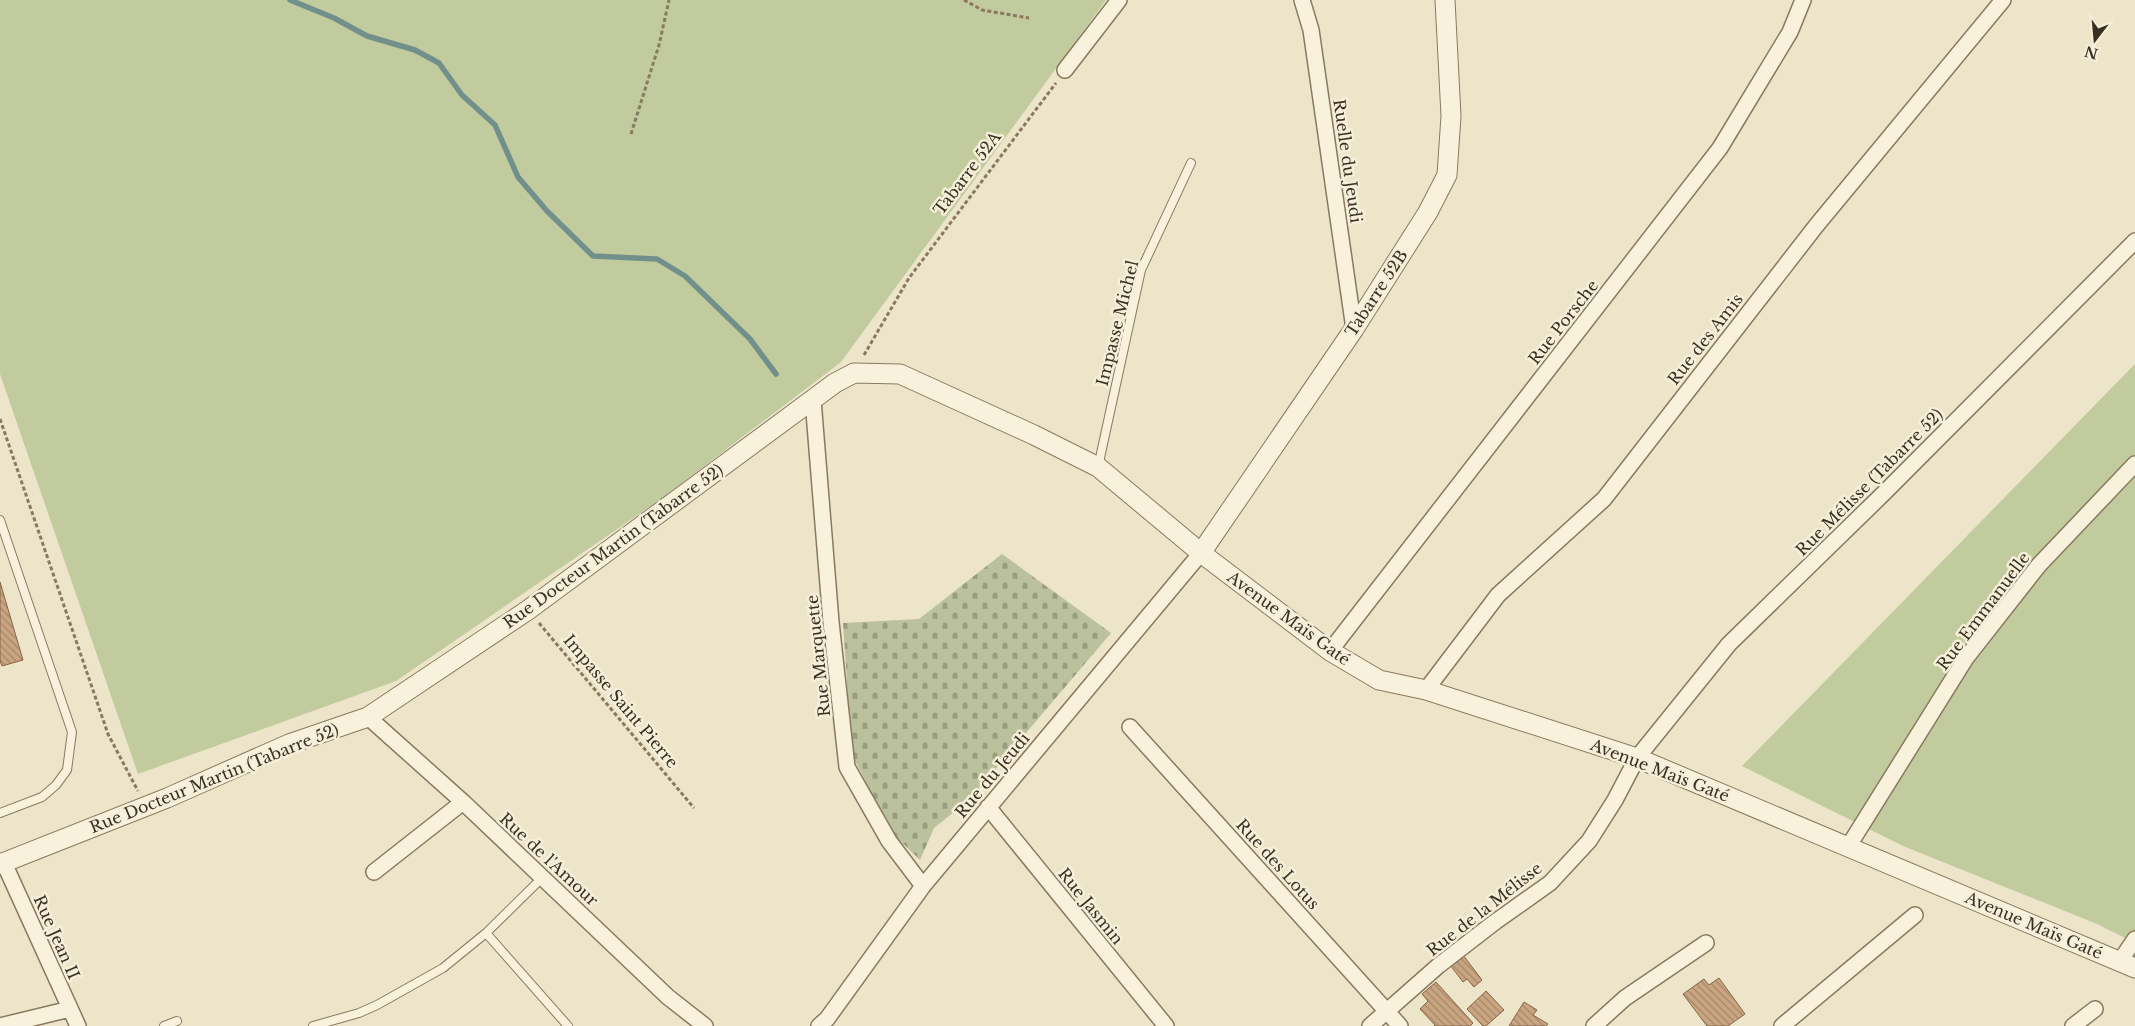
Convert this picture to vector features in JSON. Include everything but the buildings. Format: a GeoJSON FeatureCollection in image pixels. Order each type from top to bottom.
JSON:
{"type":"FeatureCollection","features":[{"type":"Feature","properties":{"kind":"street"},"geometry":{"type":"LineString","coordinates":[[1066,70],[1118,0]]}},
{"type":"Feature","properties":{"kind":"street","name":"Ruelle du Jeudi"},"geometry":{"type":"LineString","coordinates":[[1302,0],[1311,30],[1354,329]]}},
{"type":"Feature","properties":{"kind":"street","name":"Tabarre 52B"},"geometry":{"type":"LineString","coordinates":[[1201,553],[1354,329],[1428,212],[1447,175],[1451,116],[1445,0]]}},
{"type":"Feature","properties":{"kind":"street","name":"Rue Porsche"},"geometry":{"type":"LineString","coordinates":[[1330,651],[1720,148],[1790,32],[1803,0]]}},
{"type":"Feature","properties":{"kind":"street","name":"Rue des Amis"},"geometry":{"type":"LineString","coordinates":[[1426,690],[1498,595],[1604,499],[1816,226],[2003,0]]}},
{"type":"Feature","properties":{"kind":"street","name":"Rue Mélisse (Tabarre 52)"},"geometry":{"type":"LineString","coordinates":[[1638,758],[1728,644],[1912,465],[2135,241]]}},
{"type":"Feature","properties":{"kind":"street"},"geometry":{"type":"LineString","coordinates":[[854,373],[900,374],[1034,435],[1098,467],[1201,553]]}},
{"type":"Feature","properties":{"kind":"street","name":"Rue Docteur Martin (Tabarre 52)"},"geometry":{"type":"LineString","coordinates":[[2,864],[146,807],[289,744],[368,717],[528,610],[835,383],[854,373]]}},
{"type":"Feature","properties":{"kind":"street","name":"Rue Marquette"},"geometry":{"type":"LineString","coordinates":[[813,400],[831,622],[846,767],[889,840],[924,886]]}},
{"type":"Feature","properties":{"kind":"street","name":"Rue Emmanuelle"},"geometry":{"type":"LineString","coordinates":[[1848,847],[1966,658],[2039,565],[2135,464]]}},
{"type":"Feature","properties":{"kind":"street","name":"Avenue Maïs Gaté"},"geometry":{"type":"LineString","coordinates":[[1201,553],[1330,651],[1379,680],[1426,690],[1638,758],[2128,965]]}},
{"type":"Feature","properties":{"kind":"street","name":"Rue du Jeudi"},"geometry":{"type":"LineString","coordinates":[[819,1026],[827,1019],[924,886],[1201,553]]}},
{"type":"Feature","properties":{"kind":"street","name":"Rue de l'Amour"},"geometry":{"type":"LineString","coordinates":[[368,717],[463,802],[668,997],[705,1026]]}},
{"type":"Feature","properties":{"kind":"street","name":"Rue des Lotus"},"geometry":{"type":"LineString","coordinates":[[1130,727],[1400,1026]]}},
{"type":"Feature","properties":{"kind":"street","name":"Rue de la Mélisse"},"geometry":{"type":"LineString","coordinates":[[1370,1026],[1445,961],[1550,884],[1589,841],[1615,800],[1638,758]]}},
{"type":"Feature","properties":{"kind":"street"},"geometry":{"type":"LineString","coordinates":[[374,872],[463,802]]}},
{"type":"Feature","properties":{"kind":"street","name":"Rue Jasmin"},"geometry":{"type":"LineString","coordinates":[[988,807],[1166,1026]]}},
{"type":"Feature","properties":{"kind":"street","name":"Rue Jean II"},"geometry":{"type":"LineString","coordinates":[[2,864],[78,1026]]}},
{"type":"Feature","properties":{"kind":"street"},"geometry":{"type":"LineString","coordinates":[[1782,1026],[1915,915]]}},
{"type":"Feature","properties":{"kind":"street"},"geometry":{"type":"LineString","coordinates":[[2128,965],[2135,940]]}},
{"type":"Feature","properties":{"kind":"street"},"geometry":{"type":"LineString","coordinates":[[1594,1026],[1625,998],[1706,943]]}},
{"type":"Feature","properties":{"kind":"street"},"geometry":{"type":"LineString","coordinates":[[2073,1026],[2095,1008]]}},
{"type":"Feature","properties":{"kind":"street"},"geometry":{"type":"LineString","coordinates":[[0,1026],[70,1009]]}},
{"type":"Feature","properties":{"kind":"lane","name":"Impasse Michel"},"geometry":{"type":"LineString","coordinates":[[1098,467],[1141,270],[1191,163]]}},
{"type":"Feature","properties":{"kind":"lane"},"geometry":{"type":"LineString","coordinates":[[0,520],[72,732],[67,770],[56,785],[42,797],[0,813]]}},
{"type":"Feature","properties":{"kind":"lane"},"geometry":{"type":"LineString","coordinates":[[313,1026],[359,1012],[394,996],[443,968],[486,933],[543,877]]}},
{"type":"Feature","properties":{"kind":"lane"},"geometry":{"type":"LineString","coordinates":[[486,933],[568,1026]]}},
{"type":"Feature","properties":{"kind":"lane"},"geometry":{"type":"LineString","coordinates":[[164,1026],[177,1022]]}},
{"type":"Feature","properties":{"kind":"path"},"geometry":{"type":"LineString","coordinates":[[631,134],[659,45],[669,0]]}},
{"type":"Feature","properties":{"kind":"path"},"geometry":{"type":"LineString","coordinates":[[964,0],[982,10],[1029,18]]}},
{"type":"Feature","properties":{"kind":"path","name":"Tabarre 52A"},"geometry":{"type":"LineString","coordinates":[[854,373],[909,278],[1066,70]]}},
{"type":"Feature","properties":{"kind":"path"},"geometry":{"type":"LineString","coordinates":[[0,418],[108,734],[146,807]]}},
{"type":"Feature","properties":{"kind":"path","name":"Impasse Saint Pierre"},"geometry":{"type":"LineString","coordinates":[[528,610],[694,808]]}},
{"type":"Feature","properties":{"kind":"green space"},"geometry":{"type":"Polygon","coordinates":[[[0,0],[1106,0],[841,362],[661,499],[396,681],[138,774],[0,374],[0,0]]]}},
{"type":"Feature","properties":{"kind":"green space"},"geometry":{"type":"Polygon","coordinates":[[[2135,364],[2135,943],[2097,924],[1903,846],[1742,766],[2135,364]]]}},
{"type":"Feature","properties":{"kind":"green space"},"geometry":{"type":"Polygon","coordinates":[[[1002,554],[1111,633],[969,800],[934,828],[920,860],[892,833],[852,755],[843,623],[919,619],[1002,554]]]}},
{"type":"Feature","properties":{"kind":"waterway"},"geometry":{"type":"LineString","coordinates":[[290,0],[334,18],[367,36],[415,50],[439,63],[462,95],[495,125],[518,177],[547,211],[593,256],[657,259],[685,276],[750,339],[776,374]]}}]}
